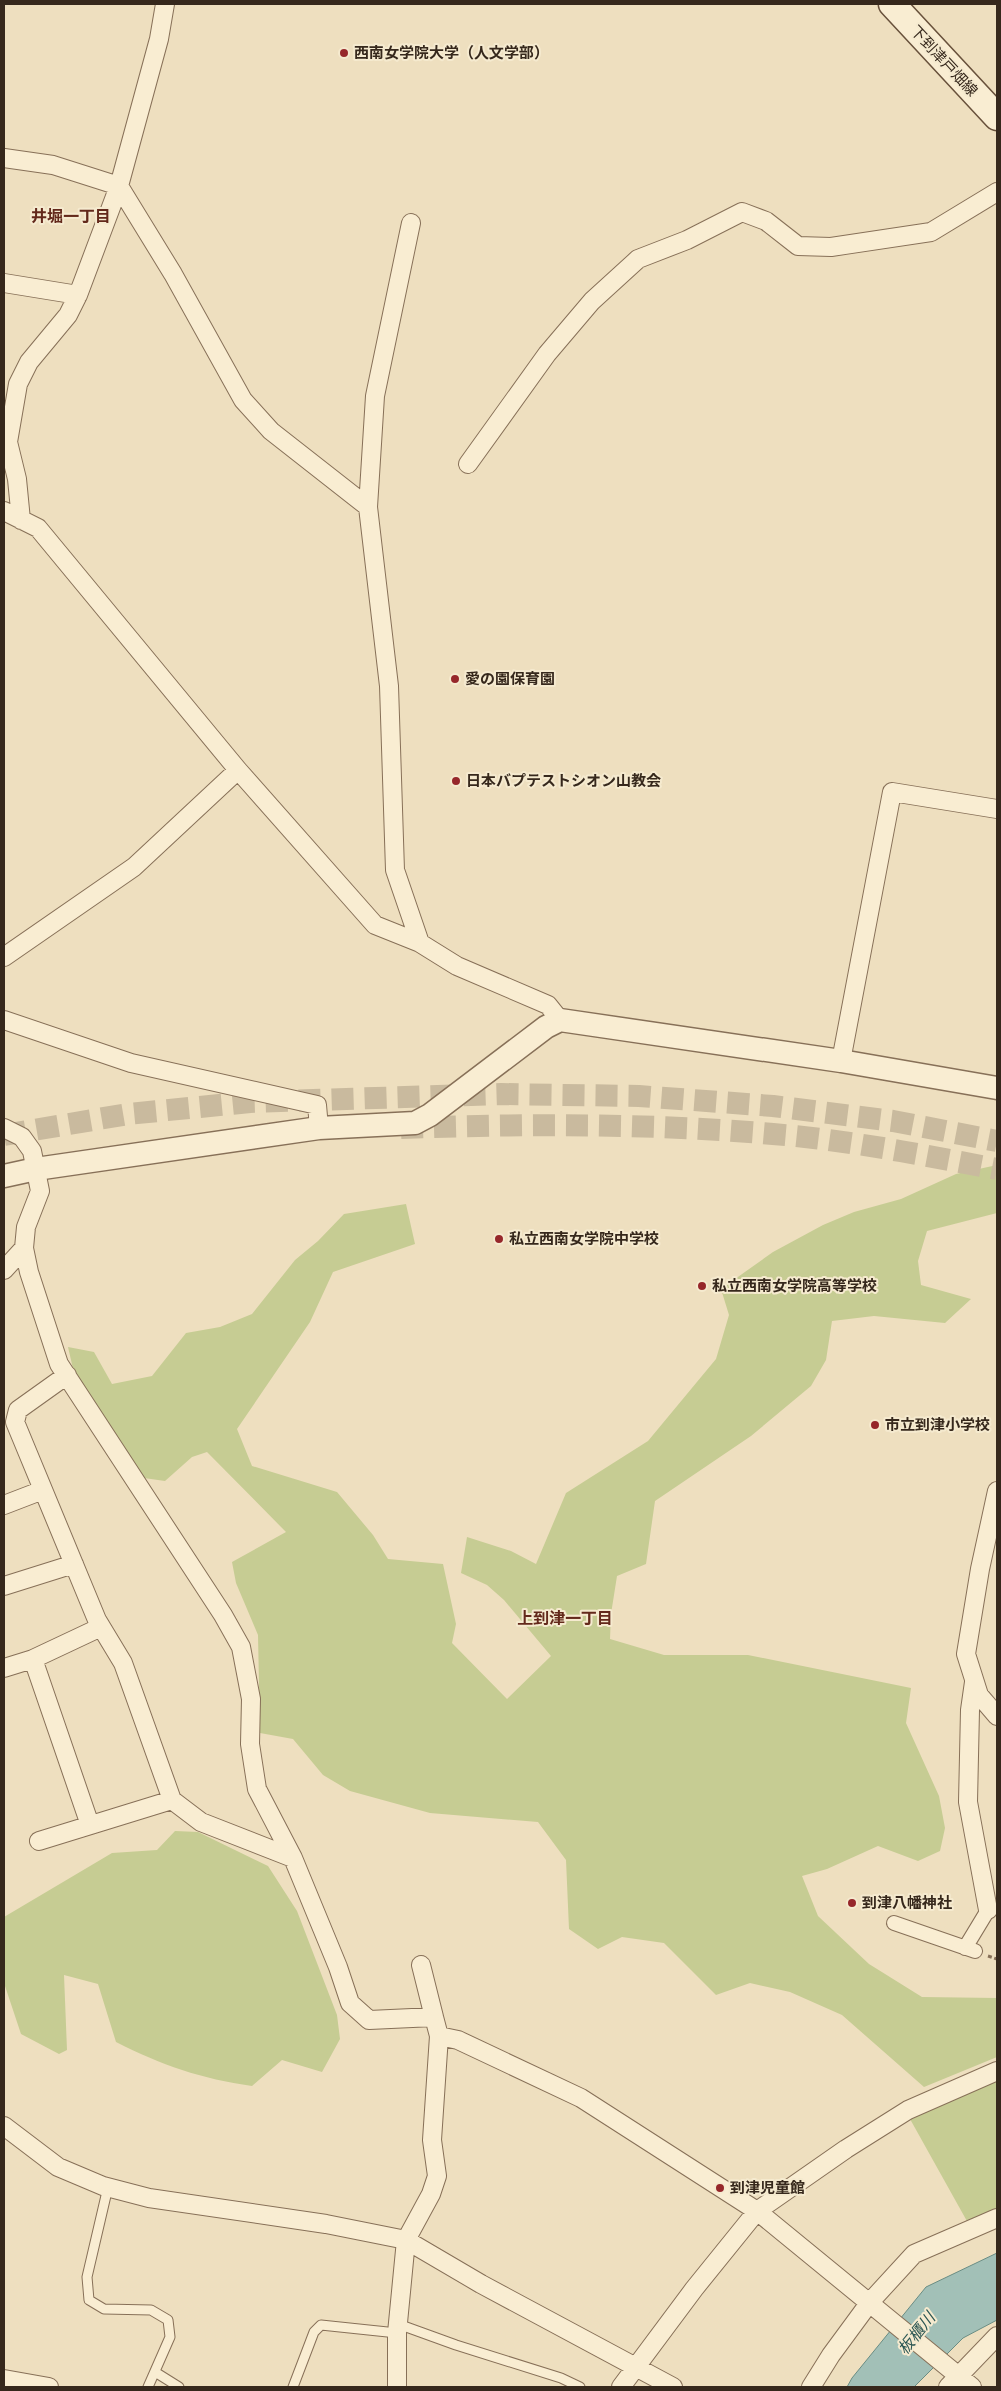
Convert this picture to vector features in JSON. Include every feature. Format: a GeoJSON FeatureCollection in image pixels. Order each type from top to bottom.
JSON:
{"type":"FeatureCollection","features":[{"type":"Feature","properties":{"kind":"main road","name":"下到津戸畑線"},"geometry":{"type":"LineString","coordinates":[[892,4],[997,117]]}},
{"type":"Feature","properties":{"kind":"street"},"geometry":{"type":"LineString","coordinates":[[21,520],[17,479],[8,442],[18,384],[28,362],[68,315],[78,295],[119,186],[159,39],[165,4]]}},
{"type":"Feature","properties":{"kind":"street"},"geometry":{"type":"LineString","coordinates":[[4,158],[53,165],[119,186],[173,274],[243,400],[271,431],[368,507]]}},
{"type":"Feature","properties":{"kind":"street"},"geometry":{"type":"LineString","coordinates":[[468,464],[547,354],[592,301],[638,259],[687,240],[742,212],[766,221],[798,246],[831,247],[932,232],[997,192]]}},
{"type":"Feature","properties":{"kind":"street"},"geometry":{"type":"LineString","coordinates":[[411,223],[375,396],[368,507],[389,686],[395,870],[420,943]]}},
{"type":"Feature","properties":{"kind":"street"},"geometry":{"type":"LineString","coordinates":[[4,283],[78,295]]}},
{"type":"Feature","properties":{"kind":"street"},"geometry":{"type":"LineString","coordinates":[[4,511],[38,528],[238,770],[375,925],[420,943],[457,966],[548,1005],[560,1020]]}},
{"type":"Feature","properties":{"kind":"street"},"geometry":{"type":"LineString","coordinates":[[4,957],[134,867],[238,770]]}},
{"type":"Feature","properties":{"kind":"street"},"geometry":{"type":"LineString","coordinates":[[841,1061],[892,792],[997,809]]}},
{"type":"Feature","properties":{"kind":"street"},"geometry":{"type":"LineString","coordinates":[[4,1020],[131,1063],[317,1105],[319,1128]]}},
{"type":"Feature","properties":{"kind":"street"},"geometry":{"type":"LineString","coordinates":[[4,1176],[36,1169],[319,1128],[415,1123],[430,1114],[546,1027],[560,1020],[841,1061],[997,1088]]}},
{"type":"Feature","properties":{"kind":"street"},"geometry":{"type":"LineString","coordinates":[[4,1128],[22,1138],[32,1151],[40,1191],[26,1227],[24,1248],[29,1272],[56,1355],[67,1375],[223,1615],[240,1647],[251,1698],[250,1744],[257,1789],[293,1858],[338,1967],[350,2003],[369,2020],[434,2017]]}},
{"type":"Feature","properties":{"kind":"street"},"geometry":{"type":"LineString","coordinates":[[4,1270],[24,1248]]}},
{"type":"Feature","properties":{"kind":"street"},"geometry":{"type":"LineString","coordinates":[[67,1375],[18,1410],[15,1422],[101,1627],[123,1663],[172,1800],[201,1822],[293,1858]]}},
{"type":"Feature","properties":{"kind":"street"},"geometry":{"type":"LineString","coordinates":[[4,1506],[43,1490]]}},
{"type":"Feature","properties":{"kind":"street"},"geometry":{"type":"LineString","coordinates":[[997,1491],[980,1569],[966,1654],[979,1695],[997,1716]]}},
{"type":"Feature","properties":{"kind":"street"},"geometry":{"type":"LineString","coordinates":[[4,1586],[74,1564]]}},
{"type":"Feature","properties":{"kind":"street"},"geometry":{"type":"LineString","coordinates":[[4,1668],[33,1658],[101,1627]]}},
{"type":"Feature","properties":{"kind":"street"},"geometry":{"type":"LineString","coordinates":[[33,1658],[90,1825]]}},
{"type":"Feature","properties":{"kind":"street"},"geometry":{"type":"LineString","coordinates":[[894,1923],[970,1950],[988,1910],[968,1802],[970,1710],[974,1679]]}},
{"type":"Feature","properties":{"kind":"street"},"geometry":{"type":"LineString","coordinates":[[39,1841],[172,1800]]}},
{"type":"Feature","properties":{"kind":"street"},"geometry":{"type":"LineString","coordinates":[[397,2387],[398,2328],[406,2240],[431,2194],[436,2176],[432,2140],[439,2036],[421,1965]]}},
{"type":"Feature","properties":{"kind":"street"},"geometry":{"type":"LineString","coordinates":[[439,2036],[458,2040],[581,2098],[757,2210],[870,2302],[953,2381],[972,2387]]}},
{"type":"Feature","properties":{"kind":"street"},"geometry":{"type":"LineString","coordinates":[[621,2387],[635,2366],[757,2210],[846,2149],[908,2110],[997,2071]]}},
{"type":"Feature","properties":{"kind":"street"},"geometry":{"type":"LineString","coordinates":[[4,2126],[58,2167],[108,2187],[149,2198],[326,2224],[406,2240],[481,2284],[673,2387]]}},
{"type":"Feature","properties":{"kind":"street"},"geometry":{"type":"LineString","coordinates":[[811,2387],[830,2355],[870,2302],[914,2254],[997,2218]]}},
{"type":"Feature","properties":{"kind":"street"},"geometry":{"type":"LineString","coordinates":[[953,2381],[997,2336]]}},
{"type":"Feature","properties":{"kind":"street"},"geometry":{"type":"LineString","coordinates":[[4,2379],[49,2387]]}},
{"type":"Feature","properties":{"kind":"lane"},"geometry":{"type":"LineString","coordinates":[[108,2187],[87,2277],[89,2300],[104,2309],[151,2310],[168,2320],[170,2337],[148,2387]]}},
{"type":"Feature","properties":{"kind":"lane"},"geometry":{"type":"LineString","coordinates":[[293,2387],[314,2332],[321,2325],[398,2328],[561,2378],[580,2387]]}},
{"type":"Feature","properties":{"kind":"lane"},"geometry":{"type":"LineString","coordinates":[[155,2372],[179,2387]]}},
{"type":"Feature","properties":{"kind":"green space"},"geometry":{"type":"Polygon","coordinates":[[[997,1165],[997,1213],[927,1231],[918,1261],[921,1285],[971,1299],[945,1323],[874,1316],[832,1321],[826,1360],[811,1386],[751,1436],[655,1501],[646,1564],[617,1576],[611,1614],[610,1639],[664,1655],[748,1655],[911,1688],[906,1723],[939,1796],[945,1828],[940,1851],[918,1861],[878,1846],[827,1869],[802,1876],[818,1916],[869,1964],[922,1997],[997,1998],[997,2057],[924,2087],[842,2015],[790,1992],[750,1983],[716,1995],[664,1943],[622,1937],[598,1949],[569,1929],[566,1860],[538,1822],[430,1813],[350,1791],[323,1775],[293,1739],[260,1733],[258,1635],[236,1583],[232,1562],[286,1532],[207,1452],[192,1457],[165,1481],[144,1478],[74,1373],[68,1347],[94,1352],[112,1384],[152,1376],[186,1333],[220,1327],[252,1314],[295,1260],[318,1241],[344,1214],[406,1204],[415,1244],[333,1272],[310,1322],[237,1429],[252,1466],[337,1492],[373,1535],[388,1559],[443,1564],[456,1624],[452,1643],[507,1699],[551,1656],[504,1600],[487,1585],[461,1573],[467,1537],[511,1551],[536,1564],[566,1493],[648,1441],[716,1359],[729,1315],[721,1289],[773,1252],[823,1225],[854,1212],[901,1199],[956,1174],[997,1165]]]}},
{"type":"Feature","properties":{"kind":"green space"},"geometry":{"type":"Polygon","coordinates":[[[175,1831],[198,1832],[268,1866],[297,1911],[337,2015],[340,2039],[322,2072],[282,2060],[252,2086],[199,2075],[149,2058],[116,2042],[98,1984],[64,1975],[67,2050],[59,2054],[21,2034],[4,1983],[4,1917],[112,1853],[157,1850],[175,1831]]]}},
{"type":"Feature","properties":{"kind":"green space"},"geometry":{"type":"Polygon","coordinates":[[[997,2078],[997,2210],[968,2223],[910,2119],[997,2078]]]}},
{"type":"Feature","properties":{"kind":"water","name":"板櫃川"},"geometry":{"type":"Polygon","coordinates":[[[997,2253],[997,2320],[963,2338],[914,2387],[847,2387],[852,2378],[926,2287],[997,2253]]]}},
{"type":"Feature","properties":{"kind":"tunnel"},"geometry":{"type":"LineString","coordinates":[[4,1135],[128,1114],[250,1102],[501,1094],[639,1096],[773,1106],[893,1121],[997,1141]]}},
{"type":"Feature","properties":{"kind":"tunnel"},"geometry":{"type":"LineString","coordinates":[[401,1128],[587,1125],[726,1130],[857,1144],[997,1169]]}},
{"type":"Feature","properties":{"kind":"place","name":"西南女学院大学（人文学部）"},"geometry":{"type":"Point","coordinates":[344,53]}},
{"type":"Feature","properties":{"kind":"place","name":"愛の園保育園"},"geometry":{"type":"Point","coordinates":[455,679]}},
{"type":"Feature","properties":{"kind":"place","name":"日本バプテストシオン山教会"},"geometry":{"type":"Point","coordinates":[456,781]}},
{"type":"Feature","properties":{"kind":"place","name":"私立西南女学院中学校"},"geometry":{"type":"Point","coordinates":[499,1239]}},
{"type":"Feature","properties":{"kind":"place","name":"私立西南女学院高等学校"},"geometry":{"type":"Point","coordinates":[702,1286]}},
{"type":"Feature","properties":{"kind":"place","name":"市立到津小学校"},"geometry":{"type":"Point","coordinates":[875,1425]}},
{"type":"Feature","properties":{"kind":"place","name":"到津八幡神社"},"geometry":{"type":"Point","coordinates":[852,1903]}},
{"type":"Feature","properties":{"kind":"place","name":"到津児童館"},"geometry":{"type":"Point","coordinates":[720,2188]}},
{"type":"Feature","properties":{"kind":"district","name":"井堀一丁目"},"geometry":{"type":"Point","coordinates":[71,216]}},
{"type":"Feature","properties":{"kind":"district","name":"上到津一丁目"},"geometry":{"type":"Point","coordinates":[565,1618]}}]}
